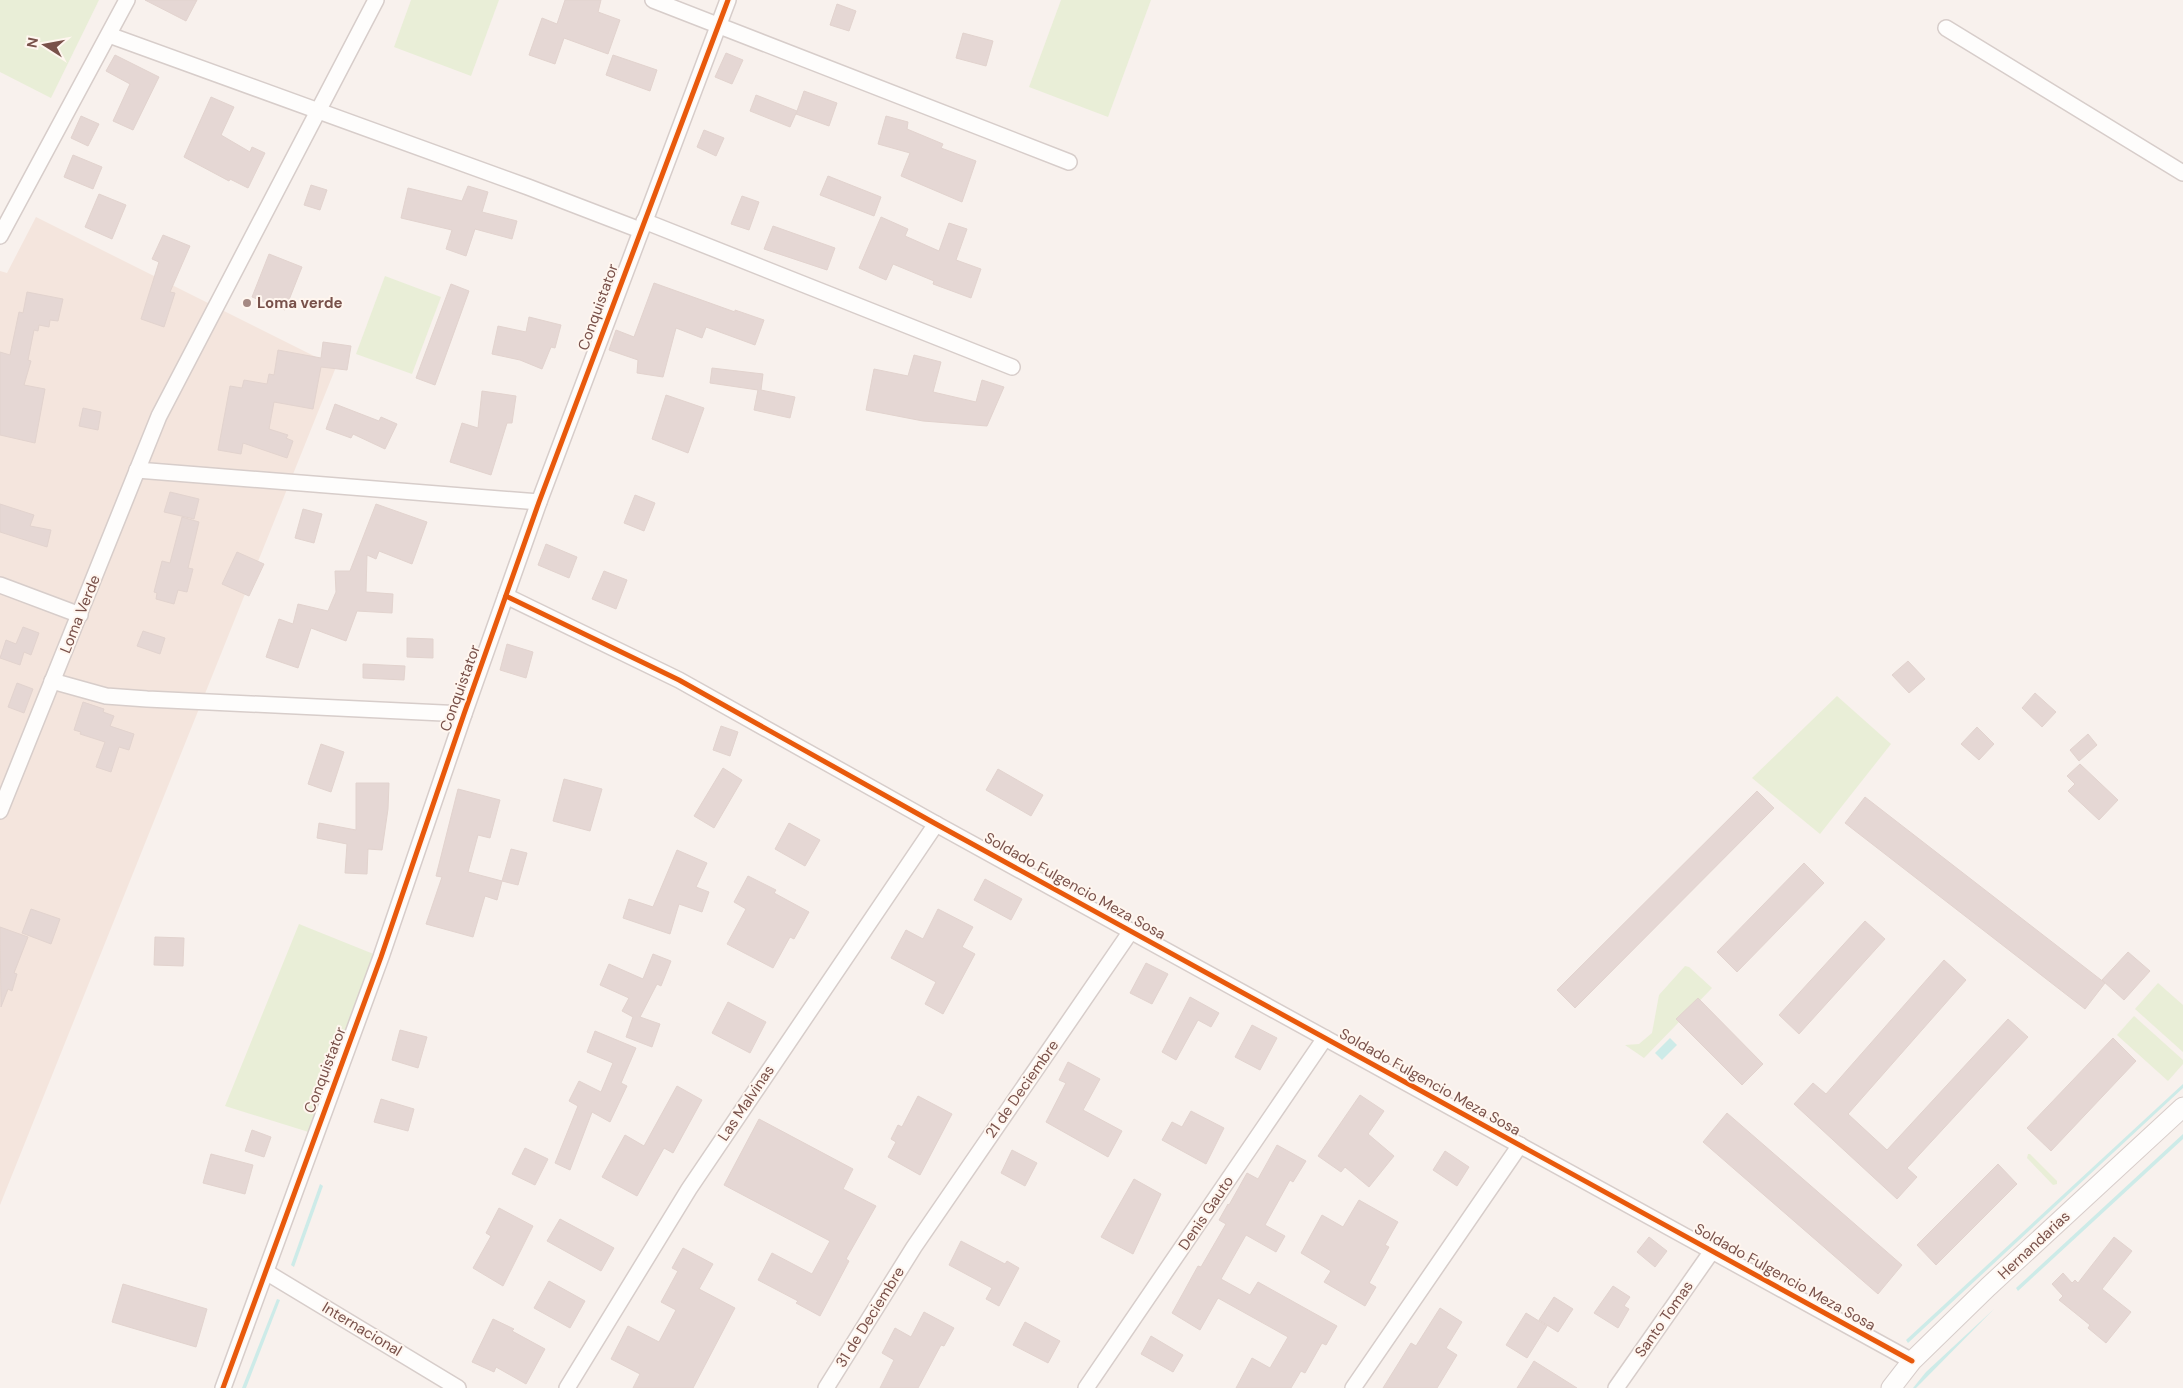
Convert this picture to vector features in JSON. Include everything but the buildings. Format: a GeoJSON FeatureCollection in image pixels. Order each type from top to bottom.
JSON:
{"type":"FeatureCollection","features":[{"type":"Feature","properties":{"kind":"street"},"geometry":{"type":"LineString","coordinates":[[0,236],[127,0]]}},
{"type":"Feature","properties":{"kind":"street","name":"Loma Verde"},"geometry":{"type":"LineString","coordinates":[[0,811],[159,416],[376,0]]}},
{"type":"Feature","properties":{"kind":"street"},"geometry":{"type":"LineString","coordinates":[[653,0],[1069,162]]}},
{"type":"Feature","properties":{"kind":"street","name":"Conquistator"},"geometry":{"type":"LineString","coordinates":[[223,1388],[381,957],[539,502],[728,0]]}},
{"type":"Feature","properties":{"kind":"street"},"geometry":{"type":"LineString","coordinates":[[1946,28],[2183,173]]}},
{"type":"Feature","properties":{"kind":"street"},"geometry":{"type":"LineString","coordinates":[[108,34],[528,187],[642,226],[1012,367]]}},
{"type":"Feature","properties":{"kind":"street"},"geometry":{"type":"LineString","coordinates":[[137,470],[539,502]]}},
{"type":"Feature","properties":{"kind":"street"},"geometry":{"type":"LineString","coordinates":[[0,585],[80,615]]}},
{"type":"Feature","properties":{"kind":"street","name":"Soldado Fulgencio Meza Sosa"},"geometry":{"type":"LineString","coordinates":[[506,596],[679,680],[936,824],[1912,1361]]}},
{"type":"Feature","properties":{"kind":"street"},"geometry":{"type":"LineString","coordinates":[[52,681],[106,696],[464,714]]}},
{"type":"Feature","properties":{"kind":"street","name":"Las Malvinas"},"geometry":{"type":"LineString","coordinates":[[567,1388],[689,1189],[936,824]]}},
{"type":"Feature","properties":{"kind":"street","name":"21 de Deciembre"},"geometry":{"type":"LineString","coordinates":[[914,1247],[1131,931]]}},
{"type":"Feature","properties":{"kind":"street","name":"Denis Gauto"},"geometry":{"type":"LineString","coordinates":[[1086,1388],[1325,1038]]}},
{"type":"Feature","properties":{"kind":"street","name":"Hernandarias"},"geometry":{"type":"LineString","coordinates":[[1891,1388],[1912,1361],[2183,1107]]}},
{"type":"Feature","properties":{"kind":"street"},"geometry":{"type":"LineString","coordinates":[[1353,1388],[1520,1145]]}},
{"type":"Feature","properties":{"kind":"street","name":"31 de Deciembre"},"geometry":{"type":"LineString","coordinates":[[826,1388],[914,1247]]}},
{"type":"Feature","properties":{"kind":"street","name":"Santo Tomas"},"geometry":{"type":"LineString","coordinates":[[1616,1388],[1712,1251]]}},
{"type":"Feature","properties":{"kind":"street","name":"Internacional"},"geometry":{"type":"LineString","coordinates":[[266,1272],[458,1388]]}},
{"type":"Feature","properties":{"kind":"shaded area"},"geometry":{"type":"Polygon","coordinates":[[[36,217],[336,367],[0,1205],[0,271],[7,273],[36,217]]]}},
{"type":"Feature","properties":{"kind":"green space"},"geometry":{"type":"Polygon","coordinates":[[[0,0],[99,0],[51,98],[0,72],[0,0]]]}},
{"type":"Feature","properties":{"kind":"green space"},"geometry":{"type":"Polygon","coordinates":[[[411,0],[499,0],[471,76],[394,47],[411,0]]]}},
{"type":"Feature","properties":{"kind":"green space"},"geometry":{"type":"Polygon","coordinates":[[[1061,0],[1151,0],[1108,117],[1029,87],[1061,0]]]}},
{"type":"Feature","properties":{"kind":"green space"},"geometry":{"type":"Polygon","coordinates":[[[385,276],[441,297],[412,374],[356,354],[385,276]]]}},
{"type":"Feature","properties":{"kind":"green space"},"geometry":{"type":"Polygon","coordinates":[[[1837,696],[1891,744],[1820,834],[1752,778],[1837,696]]]}},
{"type":"Feature","properties":{"kind":"green space"},"geometry":{"type":"Polygon","coordinates":[[[299,924],[381,957],[315,1134],[225,1106],[299,924]]]}},
{"type":"Feature","properties":{"kind":"green space"},"geometry":{"type":"Polygon","coordinates":[[[1685,966],[1689,967],[1712,988],[1644,1058],[1625,1045],[1639,1044],[1652,1033],[1659,995],[1685,966]]]}},
{"type":"Feature","properties":{"kind":"green space"},"geometry":{"type":"Polygon","coordinates":[[[2158,983],[2183,1005],[2183,1052],[2135,1009],[2158,983]]]}},
{"type":"Feature","properties":{"kind":"green space"},"geometry":{"type":"Polygon","coordinates":[[[2134,1016],[2183,1060],[2183,1064],[2168,1081],[2117,1035],[2134,1016]]]}},
{"type":"Feature","properties":{"kind":"green space"},"geometry":{"type":"Polygon","coordinates":[[[2028,1154],[2057,1181],[2057,1184],[2053,1185],[2027,1158],[2028,1154]]]}},
{"type":"Feature","properties":{"kind":"water"},"geometry":{"type":"Polygon","coordinates":[[[1670,1038],[1677,1045],[1662,1060],[1655,1053],[1670,1038]]]}},
{"type":"Feature","properties":{"kind":"water"},"geometry":{"type":"Polygon","coordinates":[[[2183,1084],[2183,1088],[1908,1343],[1906,1340],[2183,1084]]]}},
{"type":"Feature","properties":{"kind":"water"},"geometry":{"type":"Polygon","coordinates":[[[2183,1134],[2183,1139],[2018,1291],[2016,1288],[2183,1134]]]}},
{"type":"Feature","properties":{"kind":"water"},"geometry":{"type":"Polygon","coordinates":[[[320,1184],[323,1186],[294,1267],[291,1265],[320,1184]]]}},
{"type":"Feature","properties":{"kind":"water"},"geometry":{"type":"Polygon","coordinates":[[[277,1299],[280,1300],[246,1388],[242,1388],[277,1299]]]}},
{"type":"Feature","properties":{"kind":"water"},"geometry":{"type":"Polygon","coordinates":[[[1994,1309],[1916,1388],[1913,1388],[1926,1372],[1994,1309]]]}},
{"type":"Feature","properties":{"kind":"cycle path"},"geometry":{"type":"LineString","coordinates":[[223,1388],[381,957],[539,502],[728,0]]}},
{"type":"Feature","properties":{"kind":"cycle path"},"geometry":{"type":"LineString","coordinates":[[506,596],[679,680],[936,824],[1912,1361]]}},
{"type":"Feature","properties":{"kind":"place","name":"Loma verde"},"geometry":{"type":"Point","coordinates":[247,303]}}]}
